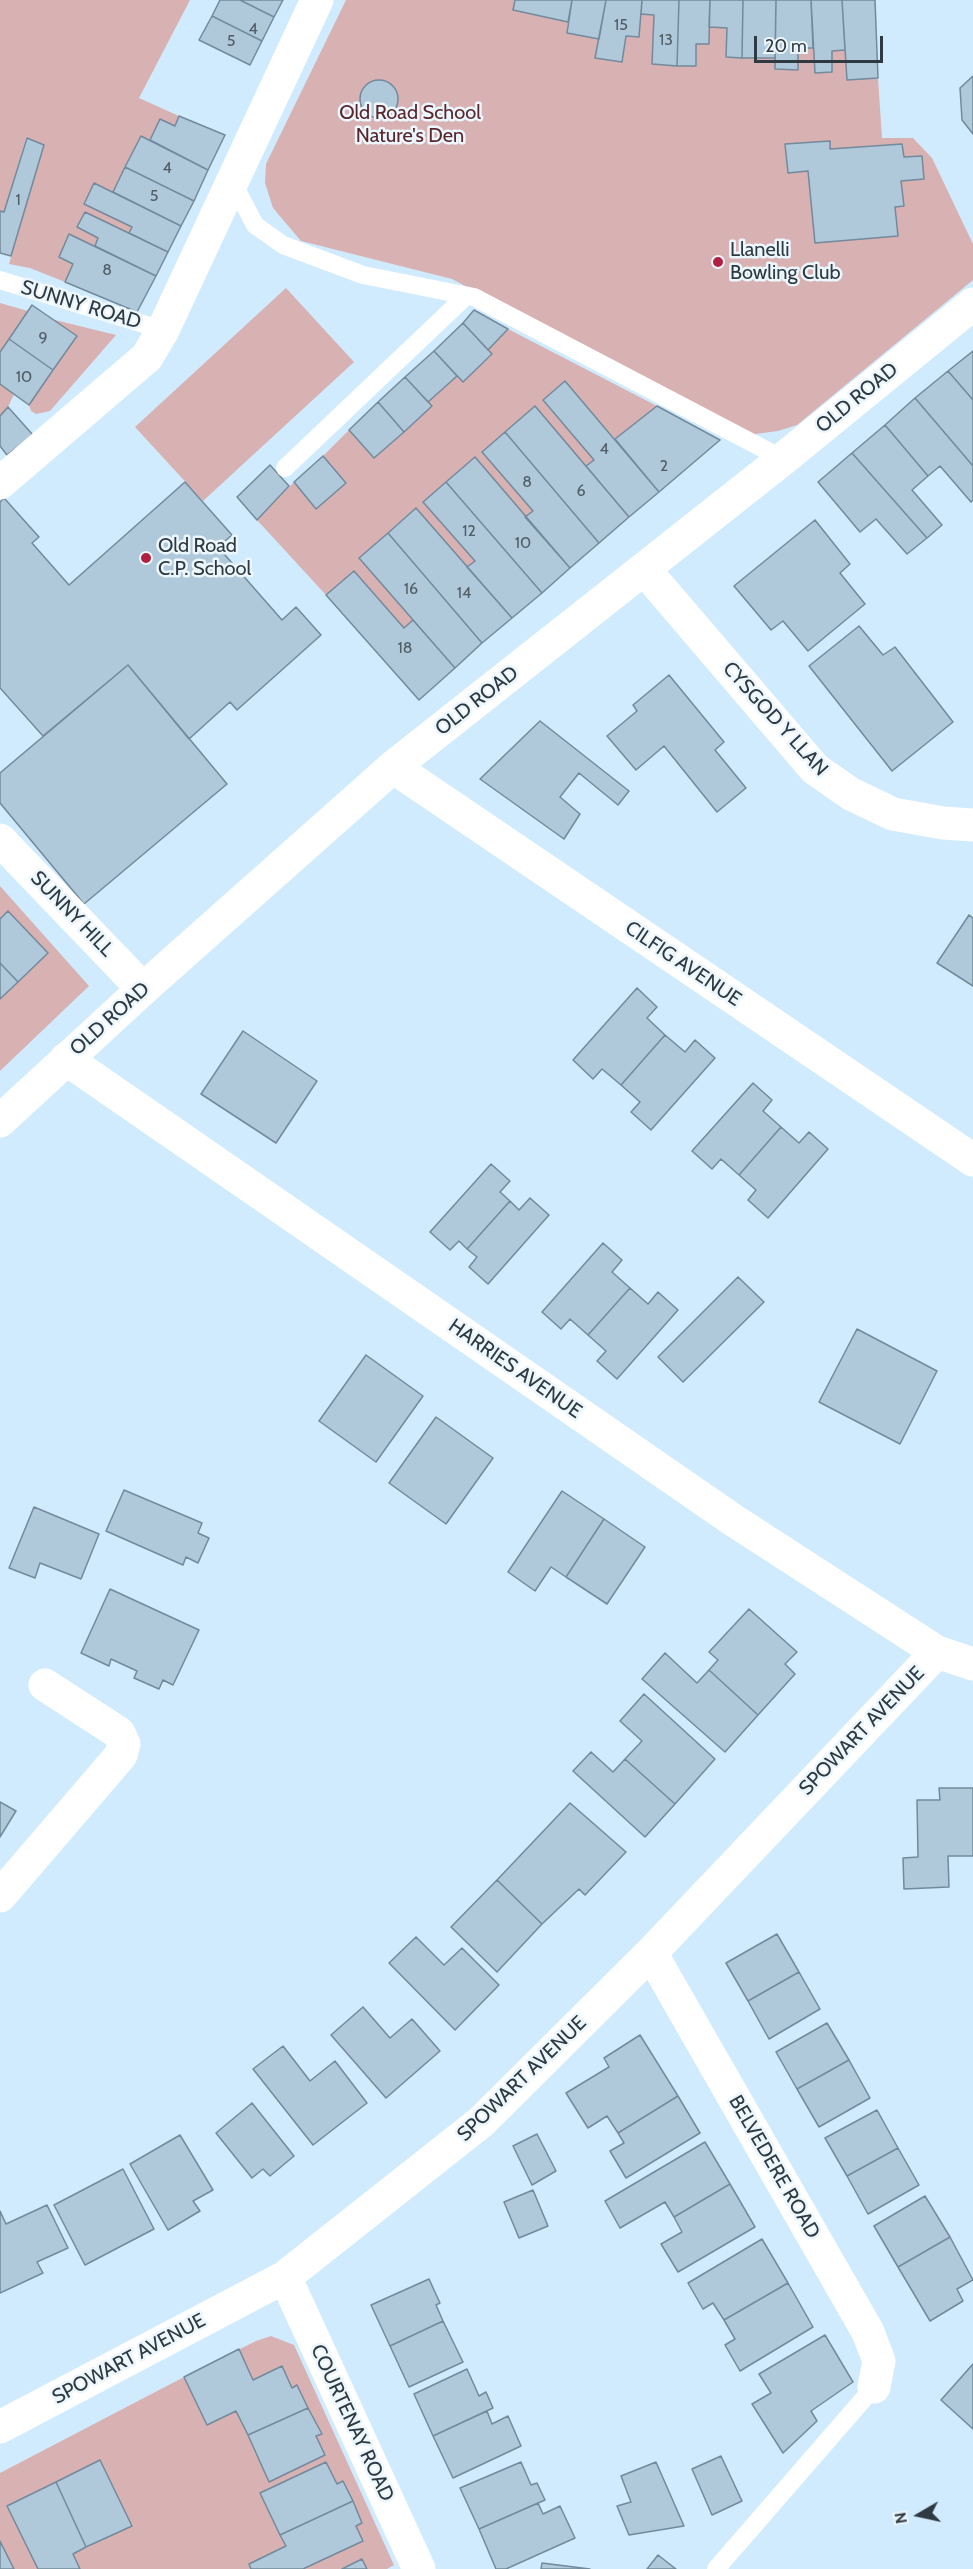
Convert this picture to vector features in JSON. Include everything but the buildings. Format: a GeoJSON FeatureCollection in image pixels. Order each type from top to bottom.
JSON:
{"type":"FeatureCollection","features":[{"type":"Feature","properties":{"kind":"street"},"geometry":{"type":"LineString","coordinates":[[0,483],[147,357],[163,330],[317,0]]}},
{"type":"Feature","properties":{"kind":"street","name":"OLD ROAD"},"geometry":{"type":"LineString","coordinates":[[0,1121],[143,989],[393,767],[783,459],[973,304]]}},
{"type":"Feature","properties":{"kind":"street","name":"CYSGOD Y LLAN"},"geometry":{"type":"LineString","coordinates":[[644,569],[815,769],[851,795],[893,814],[973,825]]}},
{"type":"Feature","properties":{"kind":"street","name":"CILFIG AVENUE"},"geometry":{"type":"LineString","coordinates":[[393,767],[973,1160]]}},
{"type":"Feature","properties":{"kind":"street","name":"SUNNY HILL"},"geometry":{"type":"LineString","coordinates":[[0,840],[143,989]]}},
{"type":"Feature","properties":{"kind":"street","name":"HARRIES AVENUE"},"geometry":{"type":"LineString","coordinates":[[66,1059],[733,1520],[937,1652],[973,1664]]}},
{"type":"Feature","properties":{"kind":"street","name":"SPOWART AVENUE"},"geometry":{"type":"LineString","coordinates":[[0,2427],[285,2277],[481,2122],[651,1953],[937,1652]]}},
{"type":"Feature","properties":{"kind":"street"},"geometry":{"type":"LineString","coordinates":[[0,1896],[121,1755],[124,1744],[119,1733],[45,1685]]}},
{"type":"Feature","properties":{"kind":"street","name":"BELVEDERE ROAD"},"geometry":{"type":"LineString","coordinates":[[651,1953],[868,2332],[879,2361],[874,2387]]}},
{"type":"Feature","properties":{"kind":"street","name":"COURTENAY ROAD"},"geometry":{"type":"LineString","coordinates":[[285,2277],[419,2569]]}},
{"type":"Feature","properties":{"kind":"lane"},"geometry":{"type":"LineString","coordinates":[[232,181],[255,225],[283,245],[363,275],[474,297],[783,459]]}},
{"type":"Feature","properties":{"kind":"lane","name":"SUNNY ROAD"},"geometry":{"type":"LineString","coordinates":[[0,280],[163,330]]}},
{"type":"Feature","properties":{"kind":"lane"},"geometry":{"type":"LineString","coordinates":[[285,468],[466,296]]}},
{"type":"Feature","properties":{"kind":"lane"},"geometry":{"type":"LineString","coordinates":[[716,2569],[874,2387]]}},
{"type":"Feature","properties":{"kind":"green space"},"geometry":{"type":"Polygon","coordinates":[[[0,0],[190,0],[139,98],[179,116],[175,126],[160,119],[150,140],[141,136],[113,192],[94,183],[84,203],[132,227],[129,233],[85,212],[77,227],[98,238],[95,246],[69,235],[59,257],[73,264],[65,282],[30,268],[9,264],[44,145],[26,138],[4,212],[0,211],[0,0]]]}},
{"type":"Feature","properties":{"kind":"green space","name":"Old Road School Nature's Den"},"geometry":{"type":"Polygon","coordinates":[[[346,0],[515,0],[513,10],[568,22],[567,33],[599,39],[595,58],[621,62],[626,36],[639,37],[641,14],[654,15],[652,64],[695,66],[696,44],[709,27],[727,28],[726,57],[775,58],[775,69],[798,70],[798,48],[813,48],[815,73],[832,72],[832,51],[845,50],[847,80],[878,78],[882,138],[913,138],[932,158],[973,244],[973,280],[797,425],[778,431],[755,434],[740,432],[452,279],[301,241],[273,208],[265,183],[266,164],[346,0]]]}},
{"type":"Feature","properties":{"kind":"green space"},"geometry":{"type":"Polygon","coordinates":[[[286,288],[354,362],[203,501],[135,427],[286,288]]]}},
{"type":"Feature","properties":{"kind":"green space"},"geometry":{"type":"Polygon","coordinates":[[[0,303],[28,311],[0,352],[0,303]]]}},
{"type":"Feature","properties":{"kind":"green space"},"geometry":{"type":"Polygon","coordinates":[[[51,319],[116,335],[50,411],[36,414],[31,411],[29,405],[77,336],[51,319]]]}},
{"type":"Feature","properties":{"kind":"green space"},"geometry":{"type":"Polygon","coordinates":[[[508,329],[657,406],[615,439],[565,381],[543,401],[594,460],[586,466],[535,406],[482,452],[533,511],[525,517],[475,458],[423,502],[475,561],[467,567],[416,508],[359,558],[413,620],[404,628],[326,595],[257,520],[294,482],[317,508],[346,483],[323,456],[349,430],[374,458],[404,432],[428,402],[457,376],[463,382],[492,355],[488,350],[508,329]]]}},
{"type":"Feature","properties":{"kind":"green space"},"geometry":{"type":"Polygon","coordinates":[[[0,384],[14,394],[8,407],[0,416],[0,384]]]}},
{"type":"Feature","properties":{"kind":"green space"},"geometry":{"type":"Polygon","coordinates":[[[0,886],[89,986],[0,1071],[0,999],[48,953],[8,911],[0,919],[0,886]]]}},
{"type":"Feature","properties":{"kind":"green space"},"geometry":{"type":"Polygon","coordinates":[[[271,2336],[294,2345],[394,2565],[387,2569],[80,2569],[73,2554],[132,2526],[100,2460],[7,2506],[38,2569],[0,2569],[0,2473],[184,2377],[256,2341],[271,2336]]]}},
{"type":"Feature","properties":{"kind":"place","name":"Llanelli Bowling Club"},"geometry":{"type":"Point","coordinates":[718,262]}},
{"type":"Feature","properties":{"kind":"place","name":"Old Road C.P. School"},"geometry":{"type":"Point","coordinates":[146,558]}}]}
